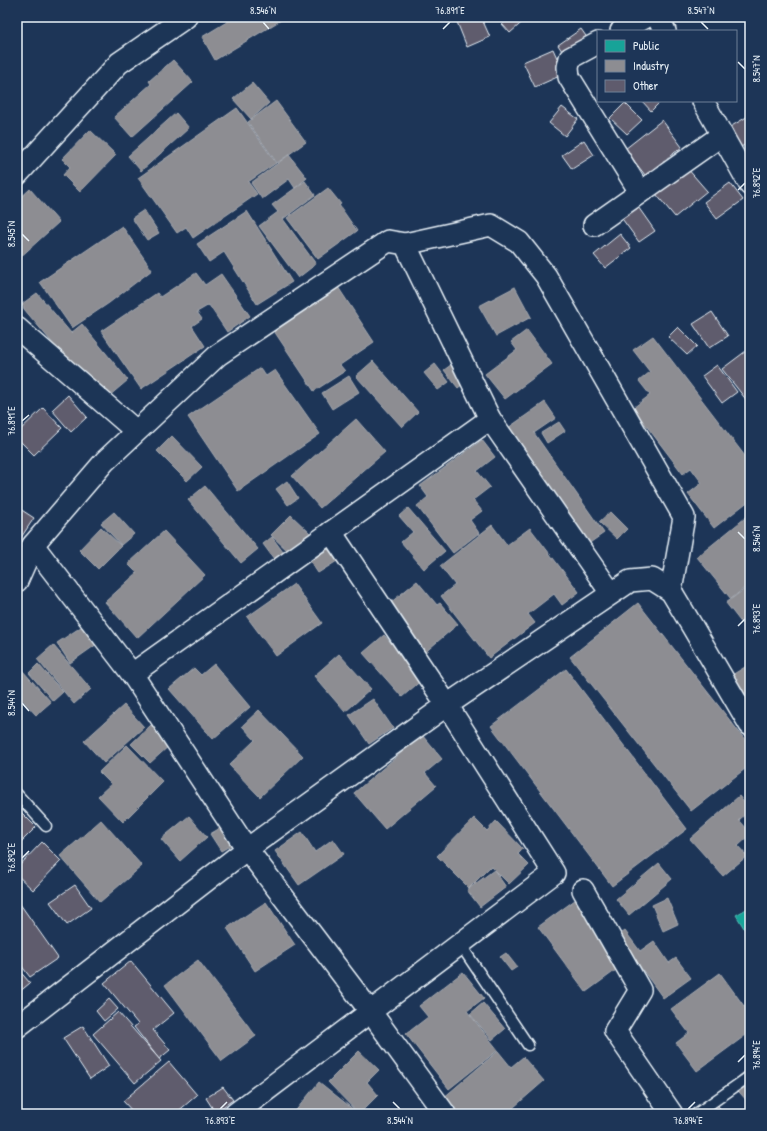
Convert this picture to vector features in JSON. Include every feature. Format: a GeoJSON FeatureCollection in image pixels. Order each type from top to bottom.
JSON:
{"type":"FeatureCollection","features":[{"type":"Feature","properties":{"kind":"street"},"geometry":{"type":"LineString","coordinates":[[17,175],[119,63],[186,17]]}},
{"type":"Feature","properties":{"kind":"street"},"geometry":{"type":"LineString","coordinates":[[623,30],[646,17]]}},
{"type":"Feature","properties":{"kind":"street"},"geometry":{"type":"LineString","coordinates":[[657,17],[664,30]]}},
{"type":"Feature","properties":{"kind":"street"},"geometry":{"type":"LineString","coordinates":[[597,44],[570,58],[568,77],[640,192]]}},
{"type":"Feature","properties":{"kind":"street"},"geometry":{"type":"LineString","coordinates":[[704,102],[750,185]]}},
{"type":"Feature","properties":{"kind":"street"},"geometry":{"type":"LineString","coordinates":[[594,225],[722,135]]}},
{"type":"Feature","properties":{"kind":"street"},"geometry":{"type":"LineString","coordinates":[[17,580],[33,545],[105,461],[218,355],[388,241],[405,244],[491,225],[519,242],[546,276],[684,517],[671,592]]}},
{"type":"Feature","properties":{"kind":"street"},"geometry":{"type":"LineString","coordinates":[[405,244],[490,419],[611,593]]}},
{"type":"Feature","properties":{"kind":"street"},"geometry":{"type":"LineString","coordinates":[[17,328],[136,431]]}},
{"type":"Feature","properties":{"kind":"street"},"geometry":{"type":"LineString","coordinates":[[132,674],[490,419]]}},
{"type":"Feature","properties":{"kind":"street"},"geometry":{"type":"LineString","coordinates":[[234,1114],[554,873],[447,705],[331,532]]}},
{"type":"Feature","properties":{"kind":"street"},"geometry":{"type":"LineString","coordinates":[[33,545],[132,674],[247,849],[370,1011],[445,1114]]}},
{"type":"Feature","properties":{"kind":"street"},"geometry":{"type":"LineString","coordinates":[[17,1027],[247,849],[447,705],[630,581],[652,579],[671,592],[750,725]]}},
{"type":"Feature","properties":{"kind":"street"},"geometry":{"type":"LineString","coordinates":[[584,890],[640,990],[615,1031],[672,1114]]}},
{"type":"Feature","properties":{"kind":"lane"},"geometry":{"type":"LineString","coordinates":[[17,794],[46,826]]}},
{"type":"Feature","properties":{"kind":"lane"},"geometry":{"type":"LineString","coordinates":[[460,944],[528,1045]]}},
{"type":"Feature","properties":{"kind":"lane"},"geometry":{"type":"LineString","coordinates":[[696,1114],[750,1076]]}},
{"type":"Feature","properties":{"kind":"building: Public"},"geometry":{"type":"Polygon","coordinates":[[[750,907],[750,938],[736,915],[750,907]]]}},
{"type":"Feature","properties":{"kind":"building: Industry"},"geometry":{"type":"Polygon","coordinates":[[[235,17],[286,17],[215,60],[202,37],[235,17]]]}},
{"type":"Feature","properties":{"kind":"building: Industry"},"geometry":{"type":"Polygon","coordinates":[[[173,60],[193,82],[132,137],[114,117],[151,84],[149,81],[173,60]]]}},
{"type":"Feature","properties":{"kind":"building: Industry"},"geometry":{"type":"Polygon","coordinates":[[[252,83],[269,103],[251,119],[233,99],[252,83]]]}},
{"type":"Feature","properties":{"kind":"building: Industry"},"geometry":{"type":"Polygon","coordinates":[[[276,101],[306,142],[277,163],[248,122],[276,101]]]}},
{"type":"Feature","properties":{"kind":"building: Industry"},"geometry":{"type":"Polygon","coordinates":[[[237,108],[276,163],[248,182],[257,194],[193,238],[186,227],[177,233],[138,178],[237,108]]]}},
{"type":"Feature","properties":{"kind":"building: Industry"},"geometry":{"type":"Polygon","coordinates":[[[176,113],[189,128],[141,171],[128,156],[176,113]]]}},
{"type":"Feature","properties":{"kind":"building: Industry"},"geometry":{"type":"Polygon","coordinates":[[[90,130],[116,155],[80,192],[63,175],[70,167],[62,159],[90,130]]]}},
{"type":"Feature","properties":{"kind":"building: Industry"},"geometry":{"type":"Polygon","coordinates":[[[289,155],[307,178],[295,188],[289,179],[262,199],[251,183],[289,155]]]}},
{"type":"Feature","properties":{"kind":"building: Industry"},"geometry":{"type":"Polygon","coordinates":[[[305,181],[315,195],[283,219],[316,264],[298,278],[259,226],[278,212],[272,205],[305,181]]]}},
{"type":"Feature","properties":{"kind":"building: Industry"},"geometry":{"type":"Polygon","coordinates":[[[328,188],[341,204],[339,205],[357,231],[318,259],[287,218],[328,188]]]}},
{"type":"Feature","properties":{"kind":"building: Industry"},"geometry":{"type":"Polygon","coordinates":[[[30,189],[59,222],[17,260],[17,201],[30,189]]]}},
{"type":"Feature","properties":{"kind":"building: Industry"},"geometry":{"type":"Polygon","coordinates":[[[144,210],[159,233],[147,240],[132,218],[144,210]]]}},
{"type":"Feature","properties":{"kind":"building: Industry"},"geometry":{"type":"Polygon","coordinates":[[[247,211],[292,282],[257,304],[224,252],[209,262],[197,244],[247,211]]]}},
{"type":"Feature","properties":{"kind":"building: Industry"},"geometry":{"type":"Polygon","coordinates":[[[122,226],[152,270],[109,303],[72,328],[40,282],[122,226]]]}},
{"type":"Feature","properties":{"kind":"building: Industry"},"geometry":{"type":"Polygon","coordinates":[[[196,273],[205,285],[221,274],[250,316],[227,332],[209,305],[197,312],[202,319],[192,326],[205,346],[141,389],[101,331],[157,293],[160,297],[196,273]]]}},
{"type":"Feature","properties":{"kind":"building: Industry"},"geometry":{"type":"Polygon","coordinates":[[[338,287],[374,342],[340,365],[345,371],[314,391],[274,331],[338,287]]]}},
{"type":"Feature","properties":{"kind":"building: Industry"},"geometry":{"type":"Polygon","coordinates":[[[515,287],[531,317],[496,336],[479,306],[515,287]]]}},
{"type":"Feature","properties":{"kind":"building: Industry"},"geometry":{"type":"Polygon","coordinates":[[[37,293],[71,333],[82,324],[128,380],[102,402],[24,309],[22,304],[37,293]]]}},
{"type":"Feature","properties":{"kind":"building: Industry"},"geometry":{"type":"Polygon","coordinates":[[[527,330],[552,364],[505,399],[485,374],[517,350],[511,342],[527,330]]]}},
{"type":"Feature","properties":{"kind":"building: Industry"},"geometry":{"type":"Polygon","coordinates":[[[653,336],[748,460],[750,458],[750,500],[714,528],[688,494],[702,483],[691,468],[683,474],[633,408],[650,395],[639,381],[650,372],[633,350],[653,336]]]}},
{"type":"Feature","properties":{"kind":"building: Industry"},"geometry":{"type":"Polygon","coordinates":[[[373,361],[418,412],[402,427],[356,376],[373,361]]]}},
{"type":"Feature","properties":{"kind":"building: Industry"},"geometry":{"type":"Polygon","coordinates":[[[455,362],[469,379],[458,388],[444,370],[455,362]]]}},
{"type":"Feature","properties":{"kind":"building: Industry"},"geometry":{"type":"Polygon","coordinates":[[[435,364],[449,382],[438,390],[424,373],[435,364]]]}},
{"type":"Feature","properties":{"kind":"building: Industry"},"geometry":{"type":"Polygon","coordinates":[[[260,368],[266,376],[275,370],[320,434],[238,491],[188,417],[260,368]]]}},
{"type":"Feature","properties":{"kind":"building: Industry"},"geometry":{"type":"Polygon","coordinates":[[[349,376],[359,392],[332,409],[322,393],[349,376]]]}},
{"type":"Feature","properties":{"kind":"building: Industry"},"geometry":{"type":"Polygon","coordinates":[[[545,402],[556,418],[534,433],[604,533],[581,549],[501,433],[545,402]]]}},
{"type":"Feature","properties":{"kind":"building: Industry"},"geometry":{"type":"Polygon","coordinates":[[[356,419],[385,452],[320,508],[292,476],[356,419]]]}},
{"type":"Feature","properties":{"kind":"building: Industry"},"geometry":{"type":"Polygon","coordinates":[[[559,422],[565,431],[547,443],[541,433],[559,422]]]}},
{"type":"Feature","properties":{"kind":"building: Industry"},"geometry":{"type":"Polygon","coordinates":[[[172,436],[202,467],[187,481],[157,451],[172,436]]]}},
{"type":"Feature","properties":{"kind":"building: Industry"},"geometry":{"type":"Polygon","coordinates":[[[482,440],[495,457],[477,471],[490,487],[473,500],[482,511],[470,520],[479,533],[453,553],[417,506],[428,497],[420,486],[482,440]]]}},
{"type":"Feature","properties":{"kind":"building: Industry"},"geometry":{"type":"Polygon","coordinates":[[[287,481],[298,498],[288,505],[276,489],[287,481]]]}},
{"type":"Feature","properties":{"kind":"building: Industry"},"geometry":{"type":"Polygon","coordinates":[[[205,486],[258,549],[241,563],[188,500],[205,486]]]}},
{"type":"Feature","properties":{"kind":"building: Industry"},"geometry":{"type":"Polygon","coordinates":[[[408,508],[445,551],[424,569],[401,542],[413,532],[399,516],[408,508]]]}},
{"type":"Feature","properties":{"kind":"building: Industry"},"geometry":{"type":"Polygon","coordinates":[[[114,512],[134,534],[121,545],[101,523],[114,512]]]}},
{"type":"Feature","properties":{"kind":"building: Industry"},"geometry":{"type":"Polygon","coordinates":[[[610,512],[627,529],[617,539],[599,522],[610,512]]]}},
{"type":"Feature","properties":{"kind":"building: Industry"},"geometry":{"type":"Polygon","coordinates":[[[750,514],[750,583],[731,599],[697,557],[750,514]]]}},
{"type":"Feature","properties":{"kind":"building: Industry"},"geometry":{"type":"Polygon","coordinates":[[[291,515],[310,533],[290,553],[271,535],[291,515]]]}},
{"type":"Feature","properties":{"kind":"building: Industry"},"geometry":{"type":"Polygon","coordinates":[[[492,525],[507,545],[530,528],[579,592],[562,605],[554,594],[528,614],[535,623],[489,658],[441,596],[455,585],[440,566],[492,525]]]}},
{"type":"Feature","properties":{"kind":"building: Industry"},"geometry":{"type":"Polygon","coordinates":[[[101,527],[121,546],[98,569],[79,550],[101,527]]]}},
{"type":"Feature","properties":{"kind":"building: Industry"},"geometry":{"type":"Polygon","coordinates":[[[164,531],[205,575],[137,638],[105,602],[137,573],[128,564],[164,531]]]}},
{"type":"Feature","properties":{"kind":"building: Industry"},"geometry":{"type":"Polygon","coordinates":[[[272,537],[283,552],[274,559],[263,544],[272,537]]]}},
{"type":"Feature","properties":{"kind":"building: Industry"},"geometry":{"type":"Polygon","coordinates":[[[328,549],[337,561],[318,573],[310,561],[328,549]]]}},
{"type":"Feature","properties":{"kind":"building: Industry"},"geometry":{"type":"Polygon","coordinates":[[[417,581],[437,605],[440,603],[458,624],[423,654],[384,608],[417,581]]]}},
{"type":"Feature","properties":{"kind":"building: Industry"},"geometry":{"type":"Polygon","coordinates":[[[294,584],[322,623],[276,656],[247,617],[294,584]]]}},
{"type":"Feature","properties":{"kind":"building: Industry"},"geometry":{"type":"Polygon","coordinates":[[[750,585],[750,634],[726,603],[750,585]]]}},
{"type":"Feature","properties":{"kind":"building: Industry"},"geometry":{"type":"Polygon","coordinates":[[[638,603],[750,746],[750,765],[691,811],[570,657],[638,603]]]}},
{"type":"Feature","properties":{"kind":"building: Industry"},"geometry":{"type":"Polygon","coordinates":[[[84,625],[97,644],[70,663],[57,643],[84,625]]]}},
{"type":"Feature","properties":{"kind":"building: Industry"},"geometry":{"type":"Polygon","coordinates":[[[384,635],[423,679],[402,697],[363,653],[384,635]]]}},
{"type":"Feature","properties":{"kind":"building: Industry"},"geometry":{"type":"Polygon","coordinates":[[[53,645],[91,689],[74,704],[37,659],[53,645]]]}},
{"type":"Feature","properties":{"kind":"building: Industry"},"geometry":{"type":"Polygon","coordinates":[[[339,654],[371,689],[345,712],[314,676],[339,654]]]}},
{"type":"Feature","properties":{"kind":"building: Industry"},"geometry":{"type":"Polygon","coordinates":[[[38,664],[63,692],[53,701],[29,673],[38,664]]]}},
{"type":"Feature","properties":{"kind":"building: Industry"},"geometry":{"type":"Polygon","coordinates":[[[214,664],[250,707],[213,739],[169,689],[194,668],[201,675],[214,664]]]}},
{"type":"Feature","properties":{"kind":"building: Industry"},"geometry":{"type":"Polygon","coordinates":[[[750,664],[750,704],[732,675],[750,664]]]}},
{"type":"Feature","properties":{"kind":"building: Industry"},"geometry":{"type":"Polygon","coordinates":[[[21,669],[51,702],[36,715],[17,694],[17,672],[21,669]]]}},
{"type":"Feature","properties":{"kind":"building: Industry"},"geometry":{"type":"Polygon","coordinates":[[[566,669],[687,829],[612,886],[491,726],[566,669]]]}},
{"type":"Feature","properties":{"kind":"building: Industry"},"geometry":{"type":"Polygon","coordinates":[[[373,699],[393,728],[369,744],[349,715],[373,699]]]}},
{"type":"Feature","properties":{"kind":"building: Industry"},"geometry":{"type":"Polygon","coordinates":[[[124,705],[144,727],[104,763],[84,741],[124,705]]]}},
{"type":"Feature","properties":{"kind":"building: Industry"},"geometry":{"type":"Polygon","coordinates":[[[259,710],[303,756],[260,797],[229,765],[255,740],[242,726],[259,710]]]}},
{"type":"Feature","properties":{"kind":"building: Industry"},"geometry":{"type":"Polygon","coordinates":[[[151,725],[170,745],[150,763],[131,744],[151,725]]]}},
{"type":"Feature","properties":{"kind":"building: Industry"},"geometry":{"type":"Polygon","coordinates":[[[422,735],[442,759],[425,773],[436,786],[385,829],[354,793],[422,735]]]}},
{"type":"Feature","properties":{"kind":"building: Industry"},"geometry":{"type":"Polygon","coordinates":[[[127,745],[163,782],[123,822],[98,796],[111,784],[99,772],[127,745]]]}},
{"type":"Feature","properties":{"kind":"building: Industry"},"geometry":{"type":"Polygon","coordinates":[[[739,796],[750,810],[739,820],[750,832],[750,835],[738,846],[747,856],[723,876],[690,839],[739,796]]]}},
{"type":"Feature","properties":{"kind":"building: Industry"},"geometry":{"type":"Polygon","coordinates":[[[189,816],[207,837],[180,861],[161,839],[189,816]]]}},
{"type":"Feature","properties":{"kind":"building: Industry"},"geometry":{"type":"Polygon","coordinates":[[[474,818],[487,831],[496,821],[523,849],[518,854],[529,865],[509,884],[491,866],[469,888],[437,856],[474,818]]]}},
{"type":"Feature","properties":{"kind":"building: Industry"},"geometry":{"type":"Polygon","coordinates":[[[101,820],[142,866],[100,902],[60,856],[101,820]]]}},
{"type":"Feature","properties":{"kind":"building: Industry"},"geometry":{"type":"Polygon","coordinates":[[[222,827],[233,844],[221,851],[210,834],[222,827]]]}},
{"type":"Feature","properties":{"kind":"building: Industry"},"geometry":{"type":"Polygon","coordinates":[[[302,832],[315,852],[333,839],[344,854],[299,885],[275,851],[302,832]]]}},
{"type":"Feature","properties":{"kind":"building: Industry"},"geometry":{"type":"Polygon","coordinates":[[[659,863],[672,879],[629,915],[616,899],[659,863]]]}},
{"type":"Feature","properties":{"kind":"building: Industry"},"geometry":{"type":"Polygon","coordinates":[[[494,870],[506,887],[480,907],[467,890],[494,870]]]}},
{"type":"Feature","properties":{"kind":"building: Industry"},"geometry":{"type":"Polygon","coordinates":[[[579,897],[627,962],[586,992],[538,927],[579,897]]]}},
{"type":"Feature","properties":{"kind":"building: Industry"},"geometry":{"type":"Polygon","coordinates":[[[667,898],[678,924],[663,931],[652,905],[667,898]]]}},
{"type":"Feature","properties":{"kind":"building: Industry"},"geometry":{"type":"Polygon","coordinates":[[[266,902],[295,945],[255,971],[227,928],[266,902]]]}},
{"type":"Feature","properties":{"kind":"building: Industry"},"geometry":{"type":"Polygon","coordinates":[[[625,931],[640,951],[654,941],[669,963],[676,958],[691,978],[663,998],[618,936],[625,931]]]}},
{"type":"Feature","properties":{"kind":"building: Industry"},"geometry":{"type":"Polygon","coordinates":[[[506,953],[517,967],[511,971],[500,957],[506,953]]]}},
{"type":"Feature","properties":{"kind":"building: Industry"},"geometry":{"type":"Polygon","coordinates":[[[198,960],[256,1036],[222,1061],[165,985],[198,960]]]}},
{"type":"Feature","properties":{"kind":"building: Industry"},"geometry":{"type":"Polygon","coordinates":[[[463,972],[484,998],[467,1011],[498,1050],[449,1089],[406,1034],[428,1017],[419,1006],[463,972]]]}},
{"type":"Feature","properties":{"kind":"building: Industry"},"geometry":{"type":"Polygon","coordinates":[[[720,973],[744,1006],[750,1002],[750,1032],[697,1071],[676,1043],[689,1033],[671,1009],[720,973]]]}},
{"type":"Feature","properties":{"kind":"building: Industry"},"geometry":{"type":"Polygon","coordinates":[[[483,1003],[505,1029],[492,1040],[470,1014],[483,1003]]]}},
{"type":"Feature","properties":{"kind":"building: Industry"},"geometry":{"type":"Polygon","coordinates":[[[359,1051],[379,1070],[367,1082],[378,1095],[359,1114],[328,1082],[359,1051]]]}},
{"type":"Feature","properties":{"kind":"building: Industry"},"geometry":{"type":"Polygon","coordinates":[[[498,1051],[511,1067],[523,1057],[544,1081],[506,1114],[455,1114],[442,1099],[498,1051]]]}},
{"type":"Feature","properties":{"kind":"building: Industry"},"geometry":{"type":"Polygon","coordinates":[[[750,1067],[750,1102],[749,1103],[731,1083],[750,1067]]]}},
{"type":"Feature","properties":{"kind":"building: Industry"},"geometry":{"type":"Polygon","coordinates":[[[319,1082],[359,1114],[293,1114],[319,1082]]]}},
{"type":"Feature","properties":{"kind":"building: Other"},"geometry":{"type":"Polygon","coordinates":[[[469,17],[481,17],[490,37],[467,47],[457,22],[469,17]]]}},
{"type":"Feature","properties":{"kind":"building: Other"},"geometry":{"type":"Polygon","coordinates":[[[511,17],[528,17],[510,33],[502,24],[511,17]]]}},
{"type":"Feature","properties":{"kind":"building: Other"},"geometry":{"type":"Polygon","coordinates":[[[660,17],[682,17],[666,26],[660,17]]]}},
{"type":"Feature","properties":{"kind":"building: Other"},"geometry":{"type":"Polygon","coordinates":[[[581,29],[593,46],[570,63],[558,45],[581,29]]]}},
{"type":"Feature","properties":{"kind":"building: Other"},"geometry":{"type":"Polygon","coordinates":[[[553,49],[564,74],[535,87],[523,62],[553,49]]]}},
{"type":"Feature","properties":{"kind":"building: Other"},"geometry":{"type":"Polygon","coordinates":[[[643,102],[660,102],[651,111],[643,102]]]}},
{"type":"Feature","properties":{"kind":"building: Other"},"geometry":{"type":"Polygon","coordinates":[[[625,103],[642,120],[627,134],[610,118],[625,103]]]}},
{"type":"Feature","properties":{"kind":"building: Other"},"geometry":{"type":"Polygon","coordinates":[[[562,107],[578,119],[565,136],[549,123],[562,107]]]}},
{"type":"Feature","properties":{"kind":"building: Other"},"geometry":{"type":"Polygon","coordinates":[[[750,115],[750,142],[741,147],[730,127],[750,115]]]}},
{"type":"Feature","properties":{"kind":"building: Other"},"geometry":{"type":"Polygon","coordinates":[[[662,120],[682,147],[645,175],[625,149],[662,120]]]}},
{"type":"Feature","properties":{"kind":"building: Other"},"geometry":{"type":"Polygon","coordinates":[[[584,140],[594,155],[572,169],[562,155],[584,140]]]}},
{"type":"Feature","properties":{"kind":"building: Other"},"geometry":{"type":"Polygon","coordinates":[[[687,168],[707,191],[675,217],[656,194],[687,168]]]}},
{"type":"Feature","properties":{"kind":"building: Other"},"geometry":{"type":"Polygon","coordinates":[[[730,183],[743,200],[717,219],[704,202],[730,183]]]}},
{"type":"Feature","properties":{"kind":"building: Other"},"geometry":{"type":"Polygon","coordinates":[[[636,204],[655,231],[639,242],[620,216],[636,204]]]}},
{"type":"Feature","properties":{"kind":"building: Other"},"geometry":{"type":"Polygon","coordinates":[[[620,234],[631,248],[605,268],[594,255],[620,234]]]}},
{"type":"Feature","properties":{"kind":"building: Other"},"geometry":{"type":"Polygon","coordinates":[[[712,312],[728,336],[709,348],[693,324],[712,312]]]}},
{"type":"Feature","properties":{"kind":"building: Other"},"geometry":{"type":"Polygon","coordinates":[[[678,327],[697,346],[687,355],[668,337],[678,327]]]}},
{"type":"Feature","properties":{"kind":"building: Other"},"geometry":{"type":"Polygon","coordinates":[[[750,348],[750,401],[748,402],[722,369],[750,348]]]}},
{"type":"Feature","properties":{"kind":"building: Other"},"geometry":{"type":"Polygon","coordinates":[[[717,365],[737,392],[722,403],[702,376],[717,365]]]}},
{"type":"Feature","properties":{"kind":"building: Other"},"geometry":{"type":"Polygon","coordinates":[[[68,395],[87,417],[71,432],[52,410],[68,395]]]}},
{"type":"Feature","properties":{"kind":"building: Other"},"geometry":{"type":"Polygon","coordinates":[[[43,408],[62,428],[34,455],[17,438],[17,433],[43,408]]]}},
{"type":"Feature","properties":{"kind":"building: Other"},"geometry":{"type":"Polygon","coordinates":[[[17,507],[34,518],[20,539],[17,537],[17,507]]]}},
{"type":"Feature","properties":{"kind":"building: Other"},"geometry":{"type":"Polygon","coordinates":[[[17,808],[36,827],[17,846],[17,808]]]}},
{"type":"Feature","properties":{"kind":"building: Other"},"geometry":{"type":"Polygon","coordinates":[[[42,842],[61,861],[33,890],[17,875],[17,868],[42,842]]]}},
{"type":"Feature","properties":{"kind":"building: Other"},"geometry":{"type":"Polygon","coordinates":[[[75,885],[91,908],[67,925],[50,902],[75,885]]]}},
{"type":"Feature","properties":{"kind":"building: Other"},"geometry":{"type":"Polygon","coordinates":[[[20,904],[58,958],[30,977],[17,960],[17,906],[20,904]]]}},
{"type":"Feature","properties":{"kind":"building: Other"},"geometry":{"type":"Polygon","coordinates":[[[131,961],[174,1013],[153,1030],[170,1050],[159,1059],[134,1027],[138,1024],[104,983],[131,961]]]}},
{"type":"Feature","properties":{"kind":"building: Other"},"geometry":{"type":"Polygon","coordinates":[[[17,968],[30,983],[18,993],[17,992],[17,968]]]}},
{"type":"Feature","properties":{"kind":"building: Other"},"geometry":{"type":"Polygon","coordinates":[[[109,999],[118,1009],[104,1021],[96,1011],[109,999]]]}},
{"type":"Feature","properties":{"kind":"building: Other"},"geometry":{"type":"Polygon","coordinates":[[[118,1012],[161,1061],[135,1083],[93,1034],[118,1012]]]}},
{"type":"Feature","properties":{"kind":"building: Other"},"geometry":{"type":"Polygon","coordinates":[[[83,1026],[109,1066],[90,1079],[63,1038],[83,1026]]]}},
{"type":"Feature","properties":{"kind":"building: Other"},"geometry":{"type":"Polygon","coordinates":[[[169,1062],[197,1095],[175,1114],[135,1114],[123,1101],[169,1062]]]}},
{"type":"Feature","properties":{"kind":"building: Other"},"geometry":{"type":"Polygon","coordinates":[[[223,1087],[233,1100],[215,1112],[206,1098],[223,1087]]]}},
{"type":"Feature","properties":{"kind":"building: Other"},"geometry":{"type":"Polygon","coordinates":[[[716,1104],[726,1114],[705,1114],[716,1104]]]}}]}
